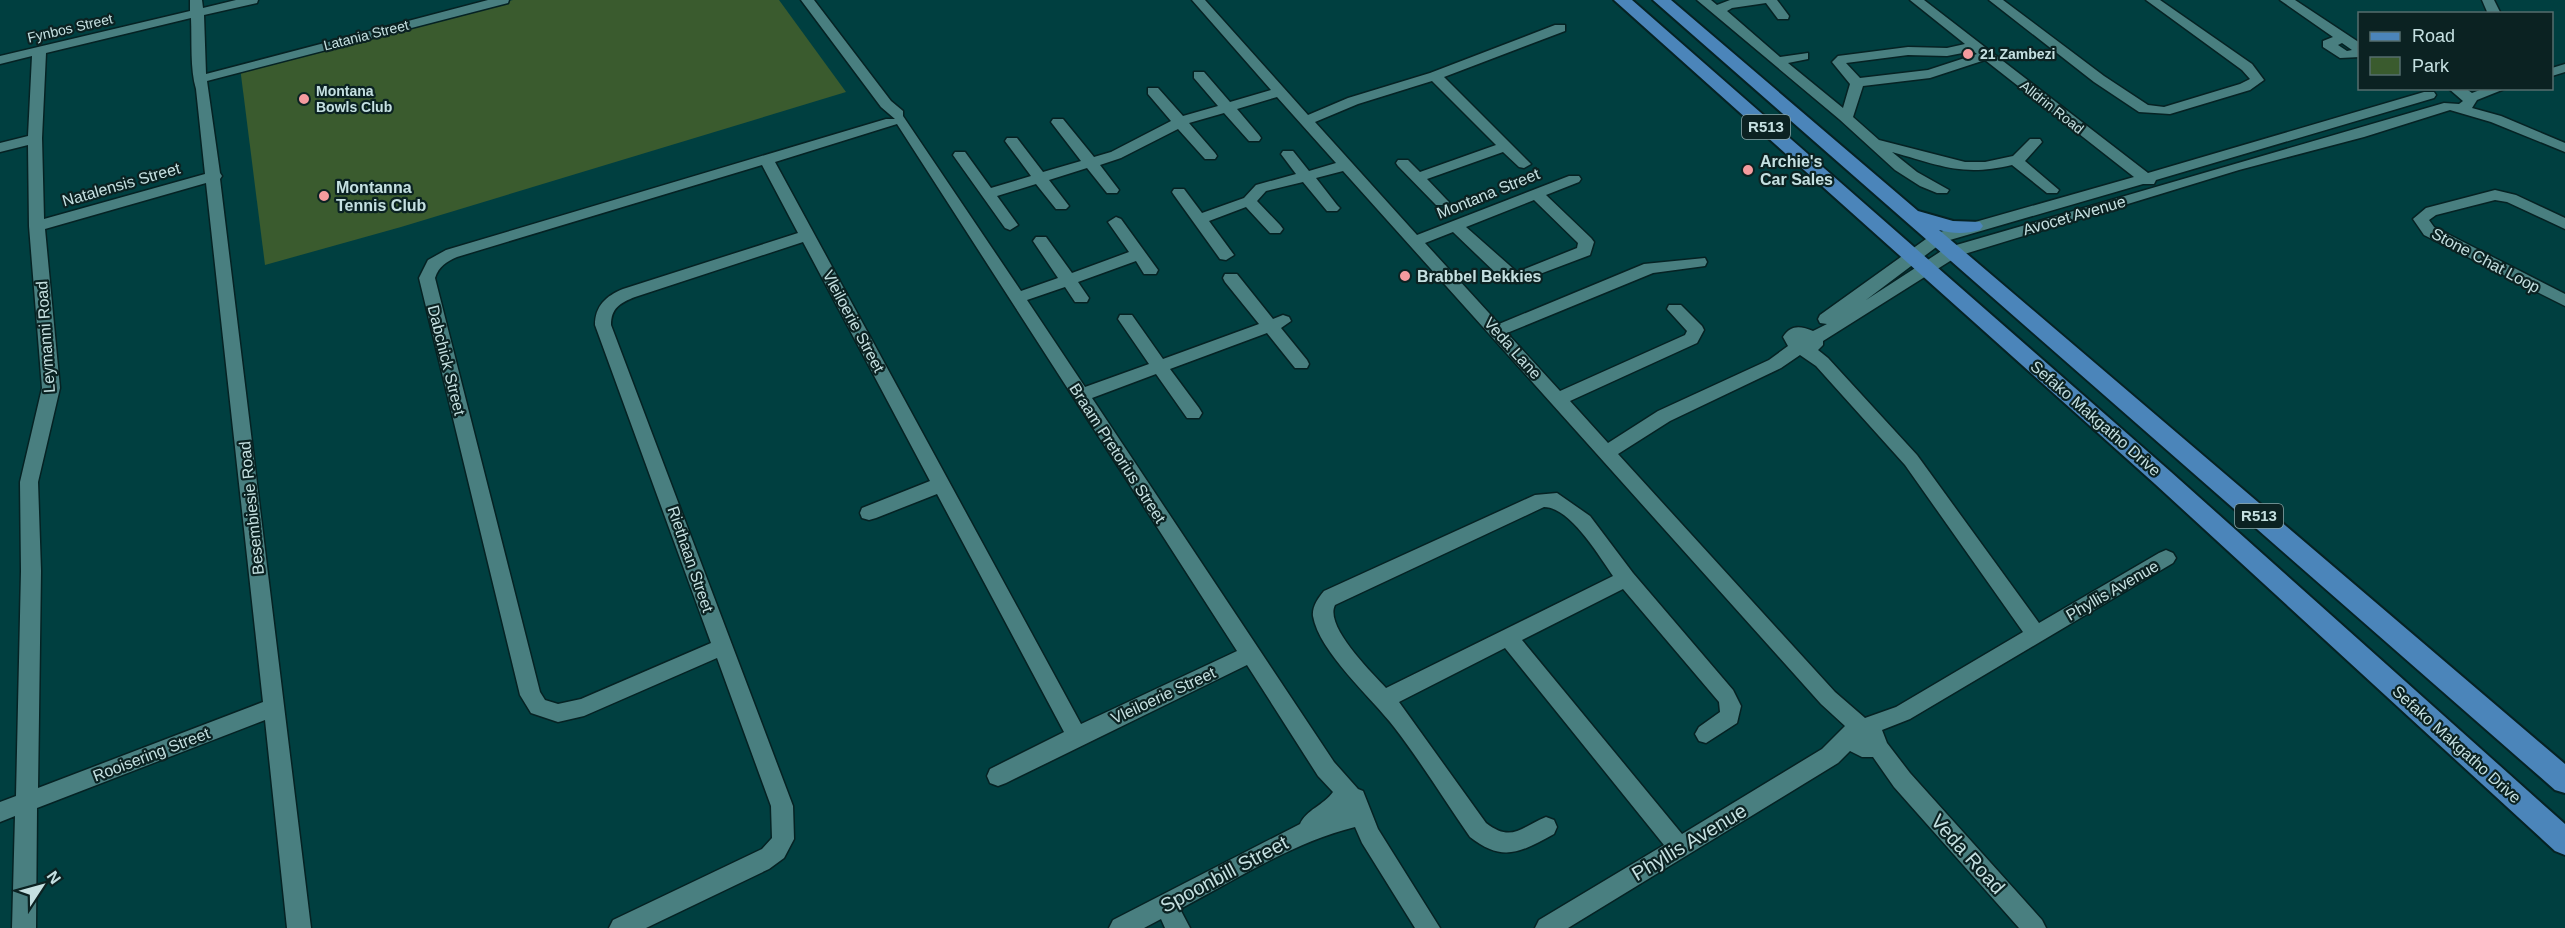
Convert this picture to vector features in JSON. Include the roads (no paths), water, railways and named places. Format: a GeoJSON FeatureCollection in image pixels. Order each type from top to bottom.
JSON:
{"type":"FeatureCollection","features":[{"type":"Feature","properties":{"kind":"main road","name":"Sefako Makgatho Drive"},"geometry":{"type":"LineString","coordinates":[[1622,0],[2163,478],[2565,842]]}},
{"type":"Feature","properties":{"kind":"main road","name":"Sefako Makgatho Drive"},"geometry":{"type":"LineString","coordinates":[[1661,0],[2565,781]]}},
{"type":"Feature","properties":{"kind":"main road"},"geometry":{"type":"LineString","coordinates":[[1894,202],[1911,213],[1938,224],[1962,228],[1973,226]]}},
{"type":"Feature","properties":{"kind":"street","name":"Fynbos Street"},"geometry":{"type":"LineString","coordinates":[[0,60],[196,7],[252,0]]}},
{"type":"Feature","properties":{"kind":"street","name":"Latania Street"},"geometry":{"type":"LineString","coordinates":[[204,77],[503,0]]}},
{"type":"Feature","properties":{"kind":"street","name":"Veda Lane"},"geometry":{"type":"LineString","coordinates":[[1198,0],[1344,165],[1559,399],[1828,698]]}},
{"type":"Feature","properties":{"kind":"street"},"geometry":{"type":"LineString","coordinates":[[1703,0],[1846,117],[1905,173],[1942,190]]}},
{"type":"Feature","properties":{"kind":"street"},"geometry":{"type":"LineString","coordinates":[[1724,17],[1720,10],[1724,6],[1763,0]]}},
{"type":"Feature","properties":{"kind":"street"},"geometry":{"type":"LineString","coordinates":[[1770,0],[1783,16]]}},
{"type":"Feature","properties":{"kind":"street","name":"Alldrin Road"},"geometry":{"type":"LineString","coordinates":[[1916,0],[2162,190]]}},
{"type":"Feature","properties":{"kind":"street"},"geometry":{"type":"LineString","coordinates":[[1995,0],[2114,90],[2144,109],[2164,111],[2246,87],[2257,80],[2254,73],[2247,67],[2152,0]]}},
{"type":"Feature","properties":{"kind":"street"},"geometry":{"type":"LineString","coordinates":[[2286,0],[2342,38],[2328,44],[2344,55],[2358,52]]}},
{"type":"Feature","properties":{"kind":"street","name":"Braam Pretorius Street"},"geometry":{"type":"LineString","coordinates":[[812,1],[895,118],[1017,298],[1329,773],[1346,809]]}},
{"type":"Feature","properties":{"kind":"street","name":"Besembiesie Road"},"geometry":{"type":"LineString","coordinates":[[196,7],[299,928]]}},
{"type":"Feature","properties":{"kind":"street"},"geometry":{"type":"LineString","coordinates":[[1301,116],[1435,76],[1560,28]]}},
{"type":"Feature","properties":{"kind":"street"},"geometry":{"type":"LineString","coordinates":[[1857,83],[1839,62],[1844,59],[1908,51],[1947,52],[1975,46]]}},
{"type":"Feature","properties":{"kind":"street","name":"Leymanni Road"},"geometry":{"type":"LineString","coordinates":[[24,928],[28,801],[29,482],[51,388],[37,226],[35,138],[39,50]]}},
{"type":"Feature","properties":{"kind":"street"},"geometry":{"type":"LineString","coordinates":[[1857,83],[1937,72],[1987,55]]}},
{"type":"Feature","properties":{"kind":"street"},"geometry":{"type":"LineString","coordinates":[[1777,62],[1803,56]]}},
{"type":"Feature","properties":{"kind":"street"},"geometry":{"type":"LineString","coordinates":[[1199,75],[1254,138]]}},
{"type":"Feature","properties":{"kind":"street"},"geometry":{"type":"LineString","coordinates":[[1435,76],[1524,164]]}},
{"type":"Feature","properties":{"kind":"street"},"geometry":{"type":"LineString","coordinates":[[1846,117],[1854,100],[1857,83]]}},
{"type":"Feature","properties":{"kind":"street"},"geometry":{"type":"LineString","coordinates":[[2429,90],[2565,148]]}},
{"type":"Feature","properties":{"kind":"street","name":"Avocet Avenue"},"geometry":{"type":"LineString","coordinates":[[1607,452],[1664,416],[1775,364],[1855,316],[1917,261],[1973,226],[2338,123],[2429,90]]}},
{"type":"Feature","properties":{"kind":"street"},"geometry":{"type":"LineString","coordinates":[[2456,90],[2463,104]]}},
{"type":"Feature","properties":{"kind":"street","name":"Avocet Avenue"},"geometry":{"type":"LineString","coordinates":[[1945,245],[2162,190],[2260,160],[2463,104],[2495,90]]}},
{"type":"Feature","properties":{"kind":"street"},"geometry":{"type":"LineString","coordinates":[[1153,91],[1182,121],[1210,156]]}},
{"type":"Feature","properties":{"kind":"street"},"geometry":{"type":"LineString","coordinates":[[986,194],[1124,152],[1182,121],[1280,92]]}},
{"type":"Feature","properties":{"kind":"street"},"geometry":{"type":"LineString","coordinates":[[1827,102],[1854,100]]}},
{"type":"Feature","properties":{"kind":"street","name":"Dabchick Street"},"geometry":{"type":"LineString","coordinates":[[722,647],[584,707],[558,713],[538,707],[530,695],[427,278],[432,264],[456,252],[895,118]]}},
{"type":"Feature","properties":{"kind":"street"},"geometry":{"type":"LineString","coordinates":[[1058,122],[1112,190]]}},
{"type":"Feature","properties":{"kind":"street"},"geometry":{"type":"LineString","coordinates":[[0,148],[35,138]]}},
{"type":"Feature","properties":{"kind":"street"},"geometry":{"type":"LineString","coordinates":[[1011,141],[1061,206]]}},
{"type":"Feature","properties":{"kind":"street"},"geometry":{"type":"LineString","coordinates":[[1873,143],[1969,167],[1985,167],[2024,156],[2036,142]]}},
{"type":"Feature","properties":{"kind":"street"},"geometry":{"type":"LineString","coordinates":[[1417,178],[1506,146]]}},
{"type":"Feature","properties":{"kind":"street"},"geometry":{"type":"LineString","coordinates":[[1288,154],[1332,208]]}},
{"type":"Feature","properties":{"kind":"street"},"geometry":{"type":"LineString","coordinates":[[960,155],[1010,225]]}},
{"type":"Feature","properties":{"kind":"street","name":"Vleiloerie Street"},"geometry":{"type":"LineString","coordinates":[[766,159],[1077,736]]}},
{"type":"Feature","properties":{"kind":"street"},"geometry":{"type":"LineString","coordinates":[[2015,160],[2052,190]]}},
{"type":"Feature","properties":{"kind":"street"},"geometry":{"type":"LineString","coordinates":[[1403,163],[1441,202]]}},
{"type":"Feature","properties":{"kind":"street"},"geometry":{"type":"LineString","coordinates":[[1200,219],[1249,201],[1261,188],[1344,165]]}},
{"type":"Feature","properties":{"kind":"street","name":"Natalensis Street"},"geometry":{"type":"LineString","coordinates":[[37,226],[215,176]]}},
{"type":"Feature","properties":{"kind":"street","name":"Montana Street"},"geometry":{"type":"LineString","coordinates":[[1415,242],[1574,179]]}},
{"type":"Feature","properties":{"kind":"street"},"geometry":{"type":"LineString","coordinates":[[1179,192],[1226,255]]}},
{"type":"Feature","properties":{"kind":"street"},"geometry":{"type":"LineString","coordinates":[[1456,226],[1506,273],[1516,278],[1584,251],[1586,243],[1536,194]]}},
{"type":"Feature","properties":{"kind":"street","name":"Stone Chat Loop"},"geometry":{"type":"LineString","coordinates":[[2565,224],[2511,198],[2495,195],[2431,211],[2421,219],[2429,231],[2565,301]]}},
{"type":"Feature","properties":{"kind":"street"},"geometry":{"type":"LineString","coordinates":[[1249,201],[1275,229]]}},
{"type":"Feature","properties":{"kind":"street"},"geometry":{"type":"LineString","coordinates":[[1116,222],[1150,270]]}},
{"type":"Feature","properties":{"kind":"street","name":"Riethaan Street"},"geometry":{"type":"LineString","coordinates":[[621,928],[760,862],[776,852],[783,841],[786,830],[782,806],[670,500],[603,326],[602,314],[611,302],[629,293],[809,236]]}},
{"type":"Feature","properties":{"kind":"street"},"geometry":{"type":"LineString","coordinates":[[1041,241],[1081,298]]}},
{"type":"Feature","properties":{"kind":"street"},"geometry":{"type":"LineString","coordinates":[[1017,298],[1138,255]]}},
{"type":"Feature","properties":{"kind":"street"},"geometry":{"type":"LineString","coordinates":[[1497,331],[1650,268],[1699,262]]}},
{"type":"Feature","properties":{"kind":"street"},"geometry":{"type":"LineString","coordinates":[[1231,278],[1276,324],[1301,364]]}},
{"type":"Feature","properties":{"kind":"street"},"geometry":{"type":"LineString","coordinates":[[1559,399],[1691,339],[1695,335],[1694,326],[1675,309]]}},
{"type":"Feature","properties":{"kind":"street"},"geometry":{"type":"LineString","coordinates":[[1126,319],[1193,413]]}},
{"type":"Feature","properties":{"kind":"street"},"geometry":{"type":"LineString","coordinates":[[1081,396],[1276,324]]}},
{"type":"Feature","properties":{"kind":"street"},"geometry":{"type":"LineString","coordinates":[[1805,346],[1911,460],[2036,634]]}},
{"type":"Feature","properties":{"kind":"street"},"geometry":{"type":"LineString","coordinates":[[869,513],[942,483]]}},
{"type":"Feature","properties":{"kind":"street"},"geometry":{"type":"LineString","coordinates":[[1546,827],[1511,844],[1502,845],[1487,838],[1478,830],[1401,720],[1363,678],[1324,621],[1324,605],[1335,594],[1542,500],[1552,499],[1562,503],[1582,521],[1626,579],[1731,706],[1730,717],[1706,734]]}},
{"type":"Feature","properties":{"kind":"street","name":"Phyllis Avenue"},"geometry":{"type":"LineString","coordinates":[[1547,928],[1830,756],[2166,558]]}},
{"type":"Feature","properties":{"kind":"street"},"geometry":{"type":"LineString","coordinates":[[1383,700],[1626,579]]}},
{"type":"Feature","properties":{"kind":"street"},"geometry":{"type":"LineString","coordinates":[[1508,637],[1680,848]]}},
{"type":"Feature","properties":{"kind":"street","name":"Vleiloerie Street"},"geometry":{"type":"LineString","coordinates":[[998,776],[1250,654]]}},
{"type":"Feature","properties":{"kind":"street","name":"Veda Road"},"geometry":{"type":"LineString","coordinates":[[1828,698],[2034,928]]}},
{"type":"Feature","properties":{"kind":"street","name":"Rooisering Street"},"geometry":{"type":"LineString","coordinates":[[0,812],[274,707]]}},
{"type":"Feature","properties":{"kind":"street"},"geometry":{"type":"LineString","coordinates":[[1346,809],[1370,836],[1428,928]]}},
{"type":"Feature","properties":{"kind":"street","name":"Spoonbill Street"},"geometry":{"type":"LineString","coordinates":[[1121,928],[1346,809]]}},
{"type":"Feature","properties":{"kind":"street"},"geometry":{"type":"LineString","coordinates":[[1165,905],[1178,928]]}},
{"type":"Feature","properties":{"kind":"place","name":"21 Zambezi"},"geometry":{"type":"Point","coordinates":[1968,54]}},
{"type":"Feature","properties":{"kind":"place","name":"Montana Bowls Club"},"geometry":{"type":"Point","coordinates":[304,99]}},
{"type":"Feature","properties":{"kind":"place","name":"Archie's Car Sales"},"geometry":{"type":"Point","coordinates":[1748,170]}},
{"type":"Feature","properties":{"kind":"place","name":"Montanna Tennis Club"},"geometry":{"type":"Point","coordinates":[324,196]}},
{"type":"Feature","properties":{"kind":"place","name":"Brabbel Bekkies"},"geometry":{"type":"Point","coordinates":[1405,276]}}]}
